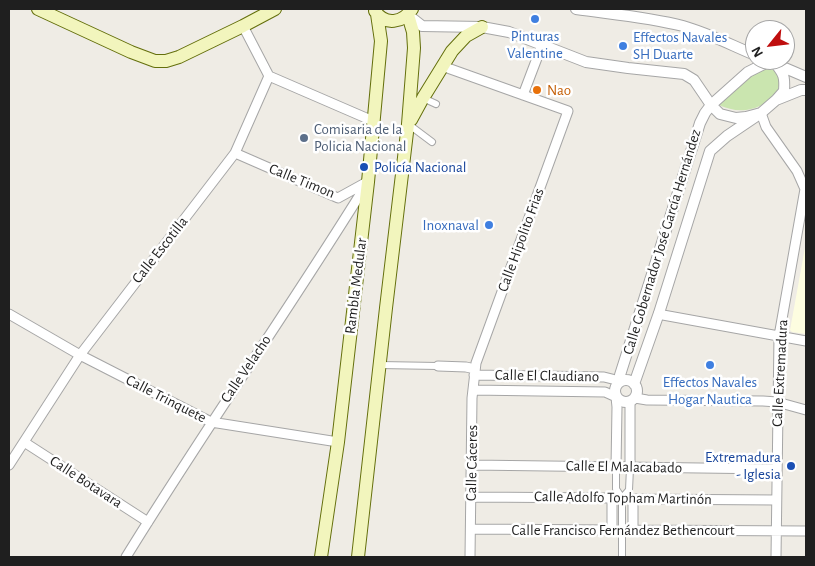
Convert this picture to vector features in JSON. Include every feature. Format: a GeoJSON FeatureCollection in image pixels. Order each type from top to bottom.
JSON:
{"type":"FeatureCollection","features":[{"type":"Feature","properties":{"kind":"main road"},"geometry":{"type":"LineString","coordinates":[[38,9],[130,52],[155,61],[166,61],[179,57],[275,9]]}},
{"type":"Feature","properties":{"kind":"main road"},"geometry":{"type":"LineString","coordinates":[[376,11],[387,21],[391,22],[402,19],[410,12]]}},
{"type":"Feature","properties":{"kind":"main road","name":"Rambla Medular"},"geometry":{"type":"LineString","coordinates":[[321,557],[338,442],[368,182],[381,42],[376,11]]}},
{"type":"Feature","properties":{"kind":"main road"},"geometry":{"type":"LineString","coordinates":[[358,557],[408,124],[414,48],[410,12]]}},
{"type":"Feature","properties":{"kind":"main road"},"geometry":{"type":"LineString","coordinates":[[408,124],[452,51],[466,36],[482,27]]}},
{"type":"Feature","properties":{"kind":"street"},"geometry":{"type":"LineString","coordinates":[[576,9],[683,26],[745,51]]}},
{"type":"Feature","properties":{"kind":"street"},"geometry":{"type":"LineString","coordinates":[[410,12],[422,26],[482,27],[509,32],[586,62],[684,74],[694,80],[711,106],[720,114],[736,118],[761,113]]}},
{"type":"Feature","properties":{"kind":"street"},"geometry":{"type":"LineString","coordinates":[[243,26],[269,76],[374,121]]}},
{"type":"Feature","properties":{"kind":"street"},"geometry":{"type":"LineString","coordinates":[[442,66],[523,95],[542,44]]}},
{"type":"Feature","properties":{"kind":"street","name":"Calle Gobernador José García Hernández"},"geometry":{"type":"LineString","coordinates":[[620,381],[620,374],[700,123],[711,106],[752,70]]}},
{"type":"Feature","properties":{"kind":"street"},"geometry":{"type":"LineString","coordinates":[[776,100],[784,91],[784,76],[780,70]]}},
{"type":"Feature","properties":{"kind":"street"},"geometry":{"type":"LineString","coordinates":[[790,70],[806,77]]}},
{"type":"Feature","properties":{"kind":"street","name":"Calle Escotilla"},"geometry":{"type":"LineString","coordinates":[[9,465],[80,355],[235,153],[269,76]]}},
{"type":"Feature","properties":{"kind":"street"},"geometry":{"type":"LineString","coordinates":[[776,100],[801,90],[806,90]]}},
{"type":"Feature","properties":{"kind":"street","name":"Calle Hipolito Frias"},"geometry":{"type":"LineString","coordinates":[[474,372],[476,362],[568,112],[523,95]]}},
{"type":"Feature","properties":{"kind":"street"},"geometry":{"type":"LineString","coordinates":[[423,98],[436,104]]}},
{"type":"Feature","properties":{"kind":"street","name":"Calle Gobernador José García Hernández"},"geometry":{"type":"LineString","coordinates":[[634,384],[659,313],[710,151],[776,100]]}},
{"type":"Feature","properties":{"kind":"street","name":"Calle Extremadura"},"geometry":{"type":"LineString","coordinates":[[761,113],[766,127],[797,171],[805,189],[779,336],[776,557]]}},
{"type":"Feature","properties":{"kind":"street"},"geometry":{"type":"LineString","coordinates":[[408,124],[432,142]]}},
{"type":"Feature","properties":{"kind":"street","name":"Calle Timon"},"geometry":{"type":"LineString","coordinates":[[235,153],[338,198],[368,182]]}},
{"type":"Feature","properties":{"kind":"street","name":"Calle Velacho"},"geometry":{"type":"LineString","coordinates":[[126,557],[211,422],[311,272],[368,182]]}},
{"type":"Feature","properties":{"kind":"street"},"geometry":{"type":"LineString","coordinates":[[659,313],[806,341]]}},
{"type":"Feature","properties":{"kind":"street","name":"Calle Trinquete"},"geometry":{"type":"LineString","coordinates":[[9,314],[80,355],[211,422],[338,442]]}},
{"type":"Feature","properties":{"kind":"street","name":"Calle El Claudiano"},"geometry":{"type":"LineString","coordinates":[[380,365],[466,367],[474,372],[604,377],[620,381]]}},
{"type":"Feature","properties":{"kind":"street","name":"Calle Cáceres"},"geometry":{"type":"LineString","coordinates":[[470,557],[474,372]]}},
{"type":"Feature","properties":{"kind":"street"},"geometry":{"type":"LineString","coordinates":[[622,498],[629,490],[632,400],[637,391],[634,384],[627,380],[620,381],[614,390],[617,407],[616,489],[622,498],[622,557]]}},
{"type":"Feature","properties":{"kind":"street","name":"Calle El Claudiano"},"geometry":{"type":"LineString","coordinates":[[473,390],[604,392],[616,397]]}},
{"type":"Feature","properties":{"kind":"street"},"geometry":{"type":"LineString","coordinates":[[616,397],[620,402],[632,400],[777,402],[806,410]]}},
{"type":"Feature","properties":{"kind":"street","name":"Calle Botavara"},"geometry":{"type":"LineString","coordinates":[[24,442],[148,522]]}},
{"type":"Feature","properties":{"kind":"street","name":"Calle El Malacabado"},"geometry":{"type":"LineString","coordinates":[[472,465],[776,469]]}},
{"type":"Feature","properties":{"kind":"street","name":"Calle Adolfo Topham Martinón"},"geometry":{"type":"LineString","coordinates":[[471,497],[776,500]]}},
{"type":"Feature","properties":{"kind":"street"},"geometry":{"type":"LineString","coordinates":[[612,498],[612,530]]}},
{"type":"Feature","properties":{"kind":"street"},"geometry":{"type":"LineString","coordinates":[[633,499],[633,530]]}},
{"type":"Feature","properties":{"kind":"street","name":"Calle Francisco Fernández Bethencourt"},"geometry":{"type":"LineString","coordinates":[[471,529],[806,531]]}},
{"type":"Feature","properties":{"kind":"shaded area"},"geometry":{"type":"Polygon","coordinates":[[[806,242],[806,334],[790,330],[806,242]]]}},
{"type":"Feature","properties":{"kind":"green space"},"geometry":{"type":"Polygon","coordinates":[[[762,70],[774,70],[779,79],[777,91],[764,104],[746,110],[726,108],[719,105],[746,76],[762,70]]]}},
{"type":"Feature","properties":{"kind":"place","name":"Pinturas Valentine"},"geometry":{"type":"Point","coordinates":[535,19]}},
{"type":"Feature","properties":{"kind":"place","name":"Effectos Navales SH Duarte"},"geometry":{"type":"Point","coordinates":[623,46]}},
{"type":"Feature","properties":{"kind":"place","name":"Nao"},"geometry":{"type":"Point","coordinates":[537,90]}},
{"type":"Feature","properties":{"kind":"place","name":"Comisaria de la Policia Nacional"},"geometry":{"type":"Point","coordinates":[304,138]}},
{"type":"Feature","properties":{"kind":"place","name":"Policía Nacional"},"geometry":{"type":"Point","coordinates":[364,167]}},
{"type":"Feature","properties":{"kind":"place","name":"Inoxnaval"},"geometry":{"type":"Point","coordinates":[489,225]}},
{"type":"Feature","properties":{"kind":"place","name":"Effectos Navales Hogar Nautica"},"geometry":{"type":"Point","coordinates":[710,365]}},
{"type":"Feature","properties":{"kind":"place","name":"Extremadura - Iglesia"},"geometry":{"type":"Point","coordinates":[791,466]}}]}
